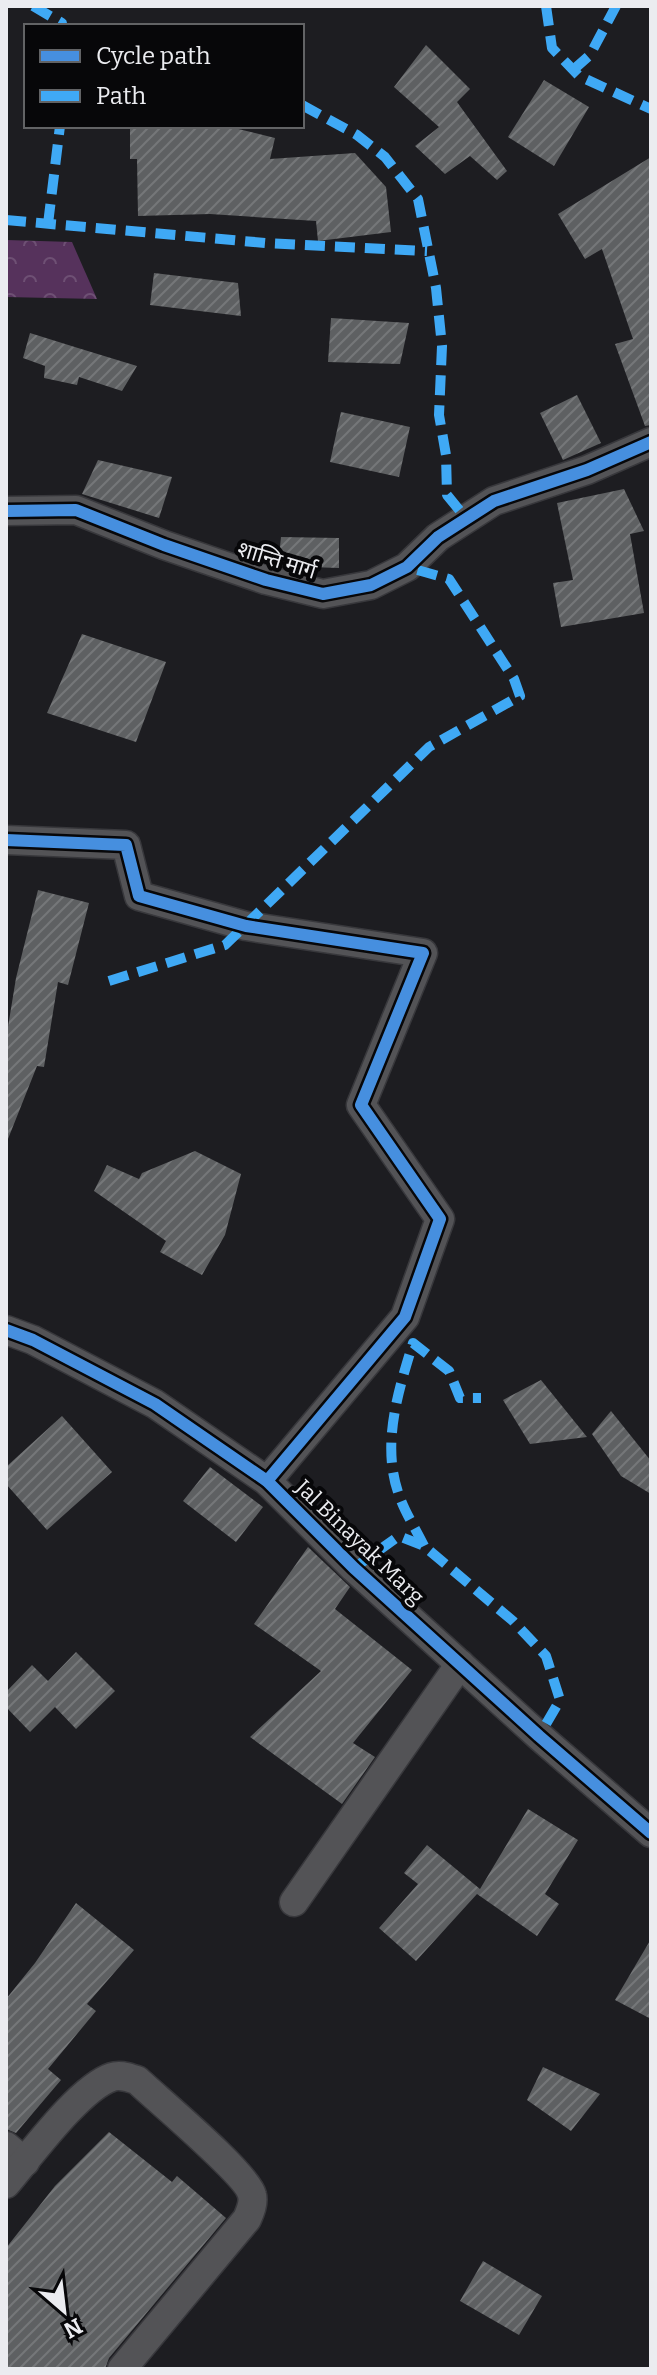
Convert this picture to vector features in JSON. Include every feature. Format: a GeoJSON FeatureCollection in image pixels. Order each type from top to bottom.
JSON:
{"type":"FeatureCollection","features":[{"type":"Feature","properties":{"kind":"street","name":"शान्ति मार्ग"},"geometry":{"type":"LineString","coordinates":[[6,511],[76,510],[164,545],[266,580],[323,594],[371,585],[407,567],[438,537],[494,501],[587,470],[651,442]]}},
{"type":"Feature","properties":{"kind":"street"},"geometry":{"type":"LineString","coordinates":[[6,840],[126,845],[139,896],[246,926],[423,953],[361,1105],[440,1219],[405,1317],[267,1481]]}},
{"type":"Feature","properties":{"kind":"street","name":"Jal Binayak Marg"},"geometry":{"type":"LineString","coordinates":[[6,1330],[33,1340],[155,1404],[267,1481],[354,1568],[651,1833]]}},
{"type":"Feature","properties":{"kind":"street"},"geometry":{"type":"LineString","coordinates":[[294,1902],[460,1664]]}},
{"type":"Feature","properties":{"kind":"street"},"geometry":{"type":"LineString","coordinates":[[6,2184],[15,2154],[78,2100],[113,2077],[125,2076],[137,2080],[250,2189],[253,2198],[247,2219],[122,2369]]}},
{"type":"Feature","properties":{"kind":"green space"},"geometry":{"type":"Polygon","coordinates":[[[6,240],[72,242],[97,299],[6,297],[6,240]]]}},
{"type":"Feature","properties":{"kind":"building"},"geometry":{"type":"Polygon","coordinates":[[[426,45],[470,89],[457,102],[507,171],[497,180],[470,156],[445,174],[415,146],[439,127],[394,87],[426,45]]]}},
{"type":"Feature","properties":{"kind":"building"},"geometry":{"type":"Polygon","coordinates":[[[544,80],[589,107],[554,166],[508,137],[544,80]]]}},
{"type":"Feature","properties":{"kind":"building"},"geometry":{"type":"Polygon","coordinates":[[[130,128],[234,128],[275,138],[270,159],[355,153],[386,187],[391,232],[318,241],[316,221],[210,214],[138,216],[137,159],[130,159],[130,128]]]}},
{"type":"Feature","properties":{"kind":"building"},"geometry":{"type":"Polygon","coordinates":[[[651,157],[651,425],[645,426],[615,344],[633,339],[602,249],[585,259],[558,214],[651,157]]]}},
{"type":"Feature","properties":{"kind":"building"},"geometry":{"type":"Polygon","coordinates":[[[154,273],[238,283],[241,316],[150,305],[154,273]]]}},
{"type":"Feature","properties":{"kind":"building"},"geometry":{"type":"Polygon","coordinates":[[[331,318],[409,323],[400,364],[328,362],[331,318]]]}},
{"type":"Feature","properties":{"kind":"building"},"geometry":{"type":"Polygon","coordinates":[[[30,333],[137,366],[122,391],[79,377],[77,385],[44,378],[45,366],[23,358],[30,333]]]}},
{"type":"Feature","properties":{"kind":"building"},"geometry":{"type":"Polygon","coordinates":[[[577,395],[601,443],[563,460],[540,413],[577,395]]]}},
{"type":"Feature","properties":{"kind":"building"},"geometry":{"type":"Polygon","coordinates":[[[341,412],[410,427],[399,477],[330,462],[341,412]]]}},
{"type":"Feature","properties":{"kind":"building"},"geometry":{"type":"Polygon","coordinates":[[[98,460],[172,477],[159,518],[82,494],[98,460]]]}},
{"type":"Feature","properties":{"kind":"building"},"geometry":{"type":"Polygon","coordinates":[[[624,489],[644,531],[630,534],[644,613],[561,627],[553,583],[573,580],[557,503],[624,489]]]}},
{"type":"Feature","properties":{"kind":"building"},"geometry":{"type":"Polygon","coordinates":[[[281,537],[339,538],[339,568],[278,566],[281,537]]]}},
{"type":"Feature","properties":{"kind":"building"},"geometry":{"type":"Polygon","coordinates":[[[82,634],[166,662],[136,742],[47,713],[82,634]]]}},
{"type":"Feature","properties":{"kind":"building"},"geometry":{"type":"Polygon","coordinates":[[[38,890],[89,903],[68,985],[58,982],[44,1067],[37,1066],[8,1139],[6,1039],[16,978],[38,890]]]}},
{"type":"Feature","properties":{"kind":"building"},"geometry":{"type":"Polygon","coordinates":[[[195,1151],[241,1174],[225,1235],[202,1275],[160,1252],[166,1241],[94,1191],[107,1165],[139,1179],[142,1173],[195,1151]]]}},
{"type":"Feature","properties":{"kind":"building"},"geometry":{"type":"Polygon","coordinates":[[[541,1380],[587,1437],[530,1444],[503,1400],[541,1380]]]}},
{"type":"Feature","properties":{"kind":"building"},"geometry":{"type":"Polygon","coordinates":[[[611,1411],[651,1461],[651,1494],[621,1476],[592,1434],[611,1411]]]}},
{"type":"Feature","properties":{"kind":"building"},"geometry":{"type":"Polygon","coordinates":[[[62,1416],[112,1472],[47,1530],[6,1484],[6,1467],[62,1416]]]}},
{"type":"Feature","properties":{"kind":"building"},"geometry":{"type":"Polygon","coordinates":[[[210,1467],[263,1507],[236,1542],[183,1501],[210,1467]]]}},
{"type":"Feature","properties":{"kind":"building"},"geometry":{"type":"Polygon","coordinates":[[[308,1547],[350,1587],[335,1609],[412,1670],[353,1743],[375,1757],[342,1804],[250,1737],[321,1671],[254,1624],[308,1547]]]}},
{"type":"Feature","properties":{"kind":"building"},"geometry":{"type":"Polygon","coordinates":[[[76,1652],[115,1691],[76,1729],[55,1707],[30,1732],[6,1707],[6,1692],[32,1665],[48,1681],[76,1652]]]}},
{"type":"Feature","properties":{"kind":"building"},"geometry":{"type":"Polygon","coordinates":[[[528,1809],[578,1840],[545,1894],[559,1904],[537,1936],[477,1894],[416,1961],[379,1928],[418,1884],[404,1873],[427,1845],[480,1889],[528,1809]]]}},
{"type":"Feature","properties":{"kind":"building"},"geometry":{"type":"Polygon","coordinates":[[[76,1903],[134,1950],[87,2004],[96,2011],[48,2069],[61,2080],[16,2133],[6,2129],[6,1999],[76,1903]]]}},
{"type":"Feature","properties":{"kind":"building"},"geometry":{"type":"Polygon","coordinates":[[[651,1939],[651,2019],[615,2000],[651,1939]]]}},
{"type":"Feature","properties":{"kind":"building"},"geometry":{"type":"Polygon","coordinates":[[[543,2067],[600,2094],[571,2131],[527,2100],[543,2067]]]}},
{"type":"Feature","properties":{"kind":"building"},"geometry":{"type":"Polygon","coordinates":[[[109,2132],[172,2182],[177,2176],[226,2218],[109,2358],[105,2369],[6,2369],[6,2248],[55,2186],[109,2132]]]}},
{"type":"Feature","properties":{"kind":"building"},"geometry":{"type":"Polygon","coordinates":[[[483,2261],[542,2296],[519,2335],[460,2301],[483,2261]]]}},
{"type":"Feature","properties":{"kind":"marked path"},"geometry":{"type":"LineString","coordinates":[[33,6],[62,24]]}},
{"type":"Feature","properties":{"kind":"marked path"},"geometry":{"type":"LineString","coordinates":[[546,6],[552,48],[579,76],[651,109]]}},
{"type":"Feature","properties":{"kind":"marked path"},"geometry":{"type":"LineString","coordinates":[[573,70],[590,55],[616,6]]}},
{"type":"Feature","properties":{"kind":"marked path"},"geometry":{"type":"LineString","coordinates":[[304,106],[357,135],[385,157],[418,199],[436,288],[442,346],[439,415],[446,455],[447,495],[465,517]]}},
{"type":"Feature","properties":{"kind":"marked path"},"geometry":{"type":"LineString","coordinates":[[48,224],[60,128]]}},
{"type":"Feature","properties":{"kind":"marked path"},"geometry":{"type":"LineString","coordinates":[[6,220],[266,243],[427,251]]}},
{"type":"Feature","properties":{"kind":"marked path"},"geometry":{"type":"LineString","coordinates":[[109,981],[225,945],[429,747],[520,696],[514,679],[449,579],[407,567]]}},
{"type":"Feature","properties":{"kind":"marked path"},"geometry":{"type":"LineString","coordinates":[[424,1546],[399,1495],[391,1457],[397,1399],[413,1343],[449,1371],[460,1398],[481,1398]]}},
{"type":"Feature","properties":{"kind":"marked path"},"geometry":{"type":"LineString","coordinates":[[354,1568],[399,1536],[424,1546],[513,1621],[546,1656],[560,1700],[539,1736]]}},
{"type":"Feature","properties":{"kind":"cycle path"},"geometry":{"type":"LineString","coordinates":[[6,511],[76,510],[164,545],[266,580],[323,594],[371,585],[407,567],[438,537],[494,501],[587,470],[651,442]]}},
{"type":"Feature","properties":{"kind":"cycle path"},"geometry":{"type":"LineString","coordinates":[[6,840],[126,845],[139,896],[246,926],[423,953],[361,1105],[440,1219],[405,1317],[267,1481]]}},
{"type":"Feature","properties":{"kind":"cycle path"},"geometry":{"type":"LineString","coordinates":[[6,1330],[33,1340],[155,1404],[267,1481],[354,1568],[651,1833]]}}]}
